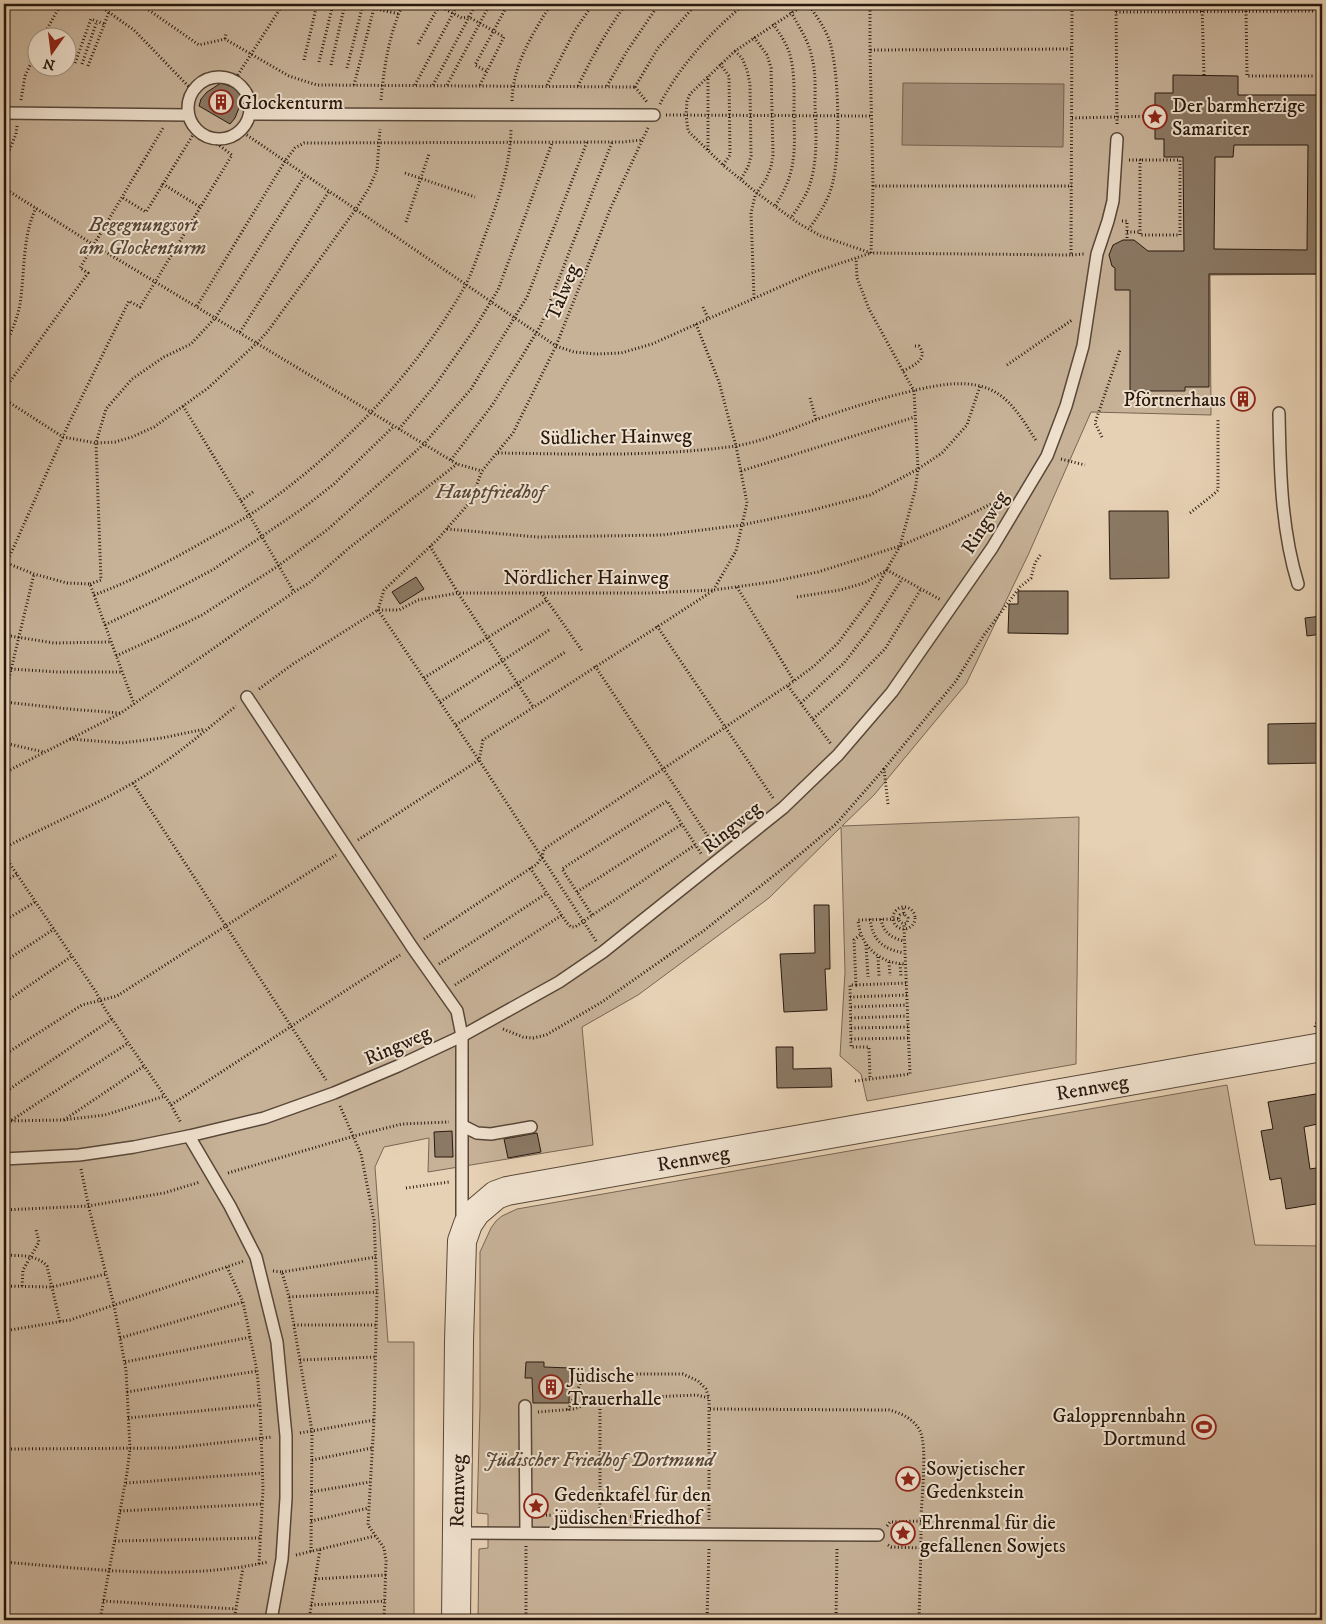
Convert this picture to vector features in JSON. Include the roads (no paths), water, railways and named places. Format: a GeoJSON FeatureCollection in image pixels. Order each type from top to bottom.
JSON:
{"type":"FeatureCollection","features":[{"type":"Feature","properties":{"kind":"street","name":"Rennweg"},"geometry":{"type":"LineString","coordinates":[[456,1620],[462,1241],[468,1224],[476,1212],[496,1195],[507,1191],[1318,1039]]}},
{"type":"Feature","properties":{"kind":"lane"},"geometry":{"type":"LineString","coordinates":[[216,77],[234,81],[242,87],[250,105],[250,114],[246,124],[232,137],[222,140],[203,136],[196,130],[188,115],[189,98],[192,91],[207,79],[216,77]]}},
{"type":"Feature","properties":{"kind":"lane"},"geometry":{"type":"LineString","coordinates":[[4,113],[188,115]]}},
{"type":"Feature","properties":{"kind":"lane"},"geometry":{"type":"LineString","coordinates":[[250,114],[654,115]]}},
{"type":"Feature","properties":{"kind":"lane","name":"Ringweg"},"geometry":{"type":"LineString","coordinates":[[4,1159],[78,1155],[134,1147],[189,1136],[264,1118],[334,1093],[398,1066],[462,1036],[559,982],[603,952],[781,810],[838,754],[892,692],[992,548],[1046,456],[1066,406],[1083,346],[1097,254],[1113,200],[1117,139]]}},
{"type":"Feature","properties":{"kind":"lane"},"geometry":{"type":"LineString","coordinates":[[1279,413],[1279,466],[1288,544],[1298,584]]}},
{"type":"Feature","properties":{"kind":"lane"},"geometry":{"type":"LineString","coordinates":[[247,697],[412,947],[457,1011],[462,1036],[462,1241]]}},
{"type":"Feature","properties":{"kind":"lane"},"geometry":{"type":"LineString","coordinates":[[463,1124],[477,1133],[491,1134],[531,1127]]}},
{"type":"Feature","properties":{"kind":"lane"},"geometry":{"type":"LineString","coordinates":[[189,1136],[230,1206],[256,1257],[277,1342],[286,1436],[286,1498],[282,1559],[271,1620]]}},
{"type":"Feature","properties":{"kind":"lane"},"geometry":{"type":"LineString","coordinates":[[526,1409],[526,1532]]}},
{"type":"Feature","properties":{"kind":"lane"},"geometry":{"type":"LineString","coordinates":[[457,1533],[878,1535]]}},
{"type":"Feature","properties":{"kind":"place","name":"Glockenturm"},"geometry":{"type":"Point","coordinates":[221,102]}},
{"type":"Feature","properties":{"kind":"place","name":"Der barmherzige Samariter"},"geometry":{"type":"Point","coordinates":[1155,117]}},
{"type":"Feature","properties":{"kind":"place","name":"Pförtnerhaus"},"geometry":{"type":"Point","coordinates":[1243,399]}},
{"type":"Feature","properties":{"kind":"place","name":"Jüdische Trauerhalle"},"geometry":{"type":"Point","coordinates":[551,1387]}},
{"type":"Feature","properties":{"kind":"place","name":"Galopprennbahn Dortmund"},"geometry":{"type":"Point","coordinates":[1204,1427]}},
{"type":"Feature","properties":{"kind":"place","name":"Sowjetischer Gedenkstein"},"geometry":{"type":"Point","coordinates":[908,1479]}},
{"type":"Feature","properties":{"kind":"place","name":"Gedenktafel für den jüdischen Friedhof"},"geometry":{"type":"Point","coordinates":[536,1506]}},
{"type":"Feature","properties":{"kind":"place","name":"Ehrenmal für die gefallenen Sowjets"},"geometry":{"type":"Point","coordinates":[903,1533]}},
{"type":"Feature","properties":{"kind":"park label","name":"Begegnungsort am Glockenturm"},"geometry":{"type":"Point","coordinates":[143,236]}},
{"type":"Feature","properties":{"kind":"park label","name":"Hauptfriedhof"},"geometry":{"type":"Point","coordinates":[490,491]}},
{"type":"Feature","properties":{"kind":"park label","name":"Jüdischer Friedhof Dortmund"},"geometry":{"type":"Point","coordinates":[599,1459]}}]}
